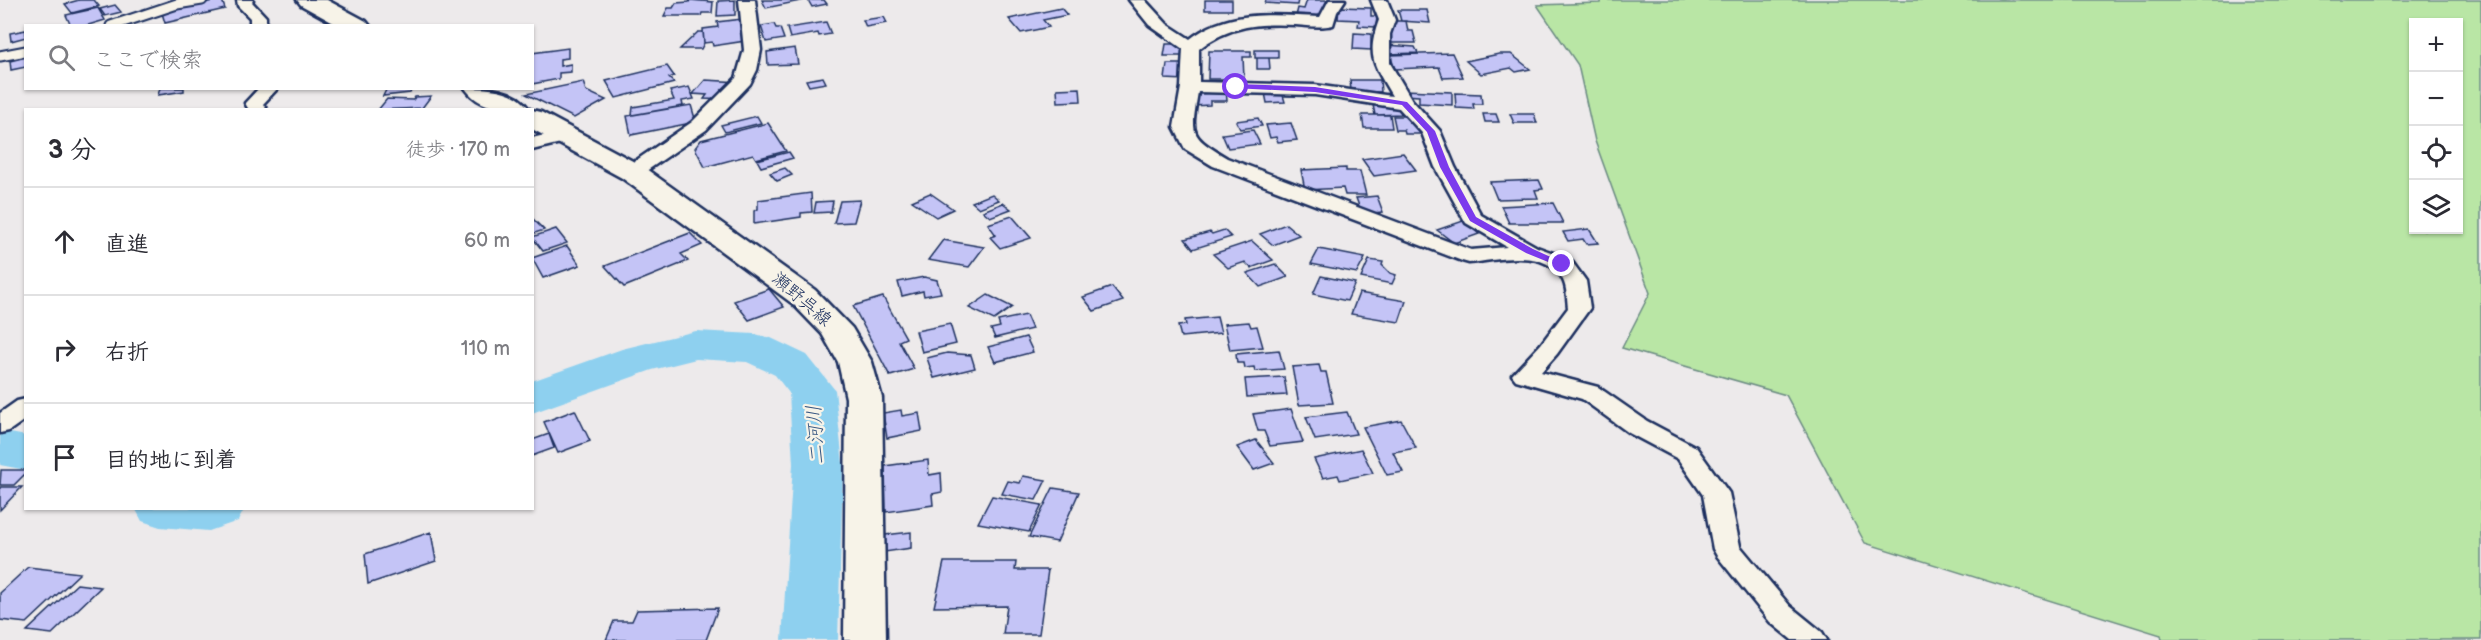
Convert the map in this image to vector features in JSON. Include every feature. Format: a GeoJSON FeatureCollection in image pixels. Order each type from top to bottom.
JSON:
{"type":"FeatureCollection","features":[{"type":"Feature","properties":{"kind":"main road"},"geometry":{"type":"LineString","coordinates":[[309,0],[354,24]]}},
{"type":"Feature","properties":{"kind":"main road"},"geometry":{"type":"LineString","coordinates":[[482,90],[513,108]]}},
{"type":"Feature","properties":{"kind":"main road","name":"瀬野呉線"},"geometry":{"type":"LineString","coordinates":[[534,119],[632,172],[804,297],[835,328],[855,362],[864,398],[865,640]]}},
{"type":"Feature","properties":{"kind":"street"},"geometry":{"type":"LineString","coordinates":[[245,0],[244,3],[258,17],[258,24]]}},
{"type":"Feature","properties":{"kind":"street"},"geometry":{"type":"LineString","coordinates":[[632,172],[699,126],[744,80],[754,46],[747,0]]}},
{"type":"Feature","properties":{"kind":"street"},"geometry":{"type":"LineString","coordinates":[[1137,0],[1149,19],[1165,32],[1191,47]]}},
{"type":"Feature","properties":{"kind":"street"},"geometry":{"type":"LineString","coordinates":[[1191,47],[1218,28],[1251,18],[1327,22],[1329,12],[1337,0]]}},
{"type":"Feature","properties":{"kind":"street"},"geometry":{"type":"LineString","coordinates":[[1379,0],[1387,20],[1383,34],[1381,63],[1405,104],[1431,131],[1445,167],[1473,219],[1530,251],[1562,264],[1575,281],[1579,308],[1549,349],[1524,375],[1590,393],[1638,427],[1687,453],[1716,493],[1727,549],[1780,614],[1812,640]]}},
{"type":"Feature","properties":{"kind":"street"},"geometry":{"type":"LineString","coordinates":[[1191,47],[1190,87],[1184,128],[1192,145],[1220,162],[1469,257],[1530,251]]}},
{"type":"Feature","properties":{"kind":"street"},"geometry":{"type":"LineString","coordinates":[[1190,87],[1315,90],[1405,104]]}},
{"type":"Feature","properties":{"kind":"street"},"geometry":{"type":"LineString","coordinates":[[257,108],[254,103],[268,90]]}},
{"type":"Feature","properties":{"kind":"street"},"geometry":{"type":"LineString","coordinates":[[534,144],[566,136]]}},
{"type":"Feature","properties":{"kind":"street"},"geometry":{"type":"LineString","coordinates":[[0,425],[24,409]]}},
{"type":"Feature","properties":{"kind":"lane"},"geometry":{"type":"LineString","coordinates":[[117,24],[177,4],[202,0]]}},
{"type":"Feature","properties":{"kind":"lane"},"geometry":{"type":"LineString","coordinates":[[0,56],[24,51]]}},
{"type":"Feature","properties":{"kind":"green space"},"geometry":{"type":"Polygon","coordinates":[[[1601,0],[2481,0],[2481,640],[2162,640],[2161,635],[1865,543],[1786,395],[1622,348],[1650,293],[1595,141],[1578,65],[1537,5],[1600,3],[1601,0]]]}},
{"type":"Feature","properties":{"kind":"building"},"geometry":{"type":"Polygon","coordinates":[[[79,0],[94,0],[99,6],[72,13],[65,4],[79,0]]]}},
{"type":"Feature","properties":{"kind":"building"},"geometry":{"type":"Polygon","coordinates":[[[222,0],[225,9],[165,23],[162,13],[222,0]]]}},
{"type":"Feature","properties":{"kind":"building"},"geometry":{"type":"Polygon","coordinates":[[[690,0],[713,2],[712,13],[702,13],[701,16],[664,16],[668,8],[673,8],[676,3],[690,0]]]}},
{"type":"Feature","properties":{"kind":"building"},"geometry":{"type":"Polygon","coordinates":[[[735,0],[735,15],[717,16],[718,1],[735,0]]]}},
{"type":"Feature","properties":{"kind":"building"},"geometry":{"type":"Polygon","coordinates":[[[762,0],[805,0],[766,8],[762,0]]]}},
{"type":"Feature","properties":{"kind":"building"},"geometry":{"type":"Polygon","coordinates":[[[808,0],[824,0],[827,4],[812,7],[808,0]]]}},
{"type":"Feature","properties":{"kind":"building"},"geometry":{"type":"Polygon","coordinates":[[[1205,0],[1232,0],[1232,10],[1205,10],[1205,0]]]}},
{"type":"Feature","properties":{"kind":"building"},"geometry":{"type":"Polygon","coordinates":[[[1266,0],[1298,0],[1297,5],[1265,3],[1266,0]]]}},
{"type":"Feature","properties":{"kind":"building"},"geometry":{"type":"Polygon","coordinates":[[[1307,0],[1332,0],[1326,18],[1296,16],[1298,8],[1304,9],[1307,0]]]}},
{"type":"Feature","properties":{"kind":"building"},"geometry":{"type":"Polygon","coordinates":[[[115,5],[121,12],[105,16],[100,9],[115,5]]]}},
{"type":"Feature","properties":{"kind":"building"},"geometry":{"type":"Polygon","coordinates":[[[1339,7],[1371,8],[1371,16],[1377,16],[1376,27],[1358,26],[1359,20],[1338,19],[1339,7]]]}},
{"type":"Feature","properties":{"kind":"building"},"geometry":{"type":"Polygon","coordinates":[[[98,8],[105,20],[92,24],[70,24],[66,15],[98,8]]]}},
{"type":"Feature","properties":{"kind":"building"},"geometry":{"type":"Polygon","coordinates":[[[1061,8],[1067,15],[1043,20],[1049,27],[1021,33],[1009,19],[1061,8]]]}},
{"type":"Feature","properties":{"kind":"building"},"geometry":{"type":"Polygon","coordinates":[[[1398,10],[1427,10],[1430,23],[1401,21],[1398,10]]]}},
{"type":"Feature","properties":{"kind":"building"},"geometry":{"type":"Polygon","coordinates":[[[884,17],[887,23],[866,27],[863,20],[884,17]]]}},
{"type":"Feature","properties":{"kind":"building"},"geometry":{"type":"Polygon","coordinates":[[[742,19],[745,41],[713,46],[712,42],[704,43],[703,29],[718,27],[717,22],[742,19]]]}},
{"type":"Feature","properties":{"kind":"building"},"geometry":{"type":"Polygon","coordinates":[[[1390,21],[1406,21],[1408,31],[1413,31],[1416,43],[1387,43],[1390,21]]]}},
{"type":"Feature","properties":{"kind":"building"},"geometry":{"type":"Polygon","coordinates":[[[826,22],[831,34],[819,36],[818,33],[790,38],[787,28],[826,22]]]}},
{"type":"Feature","properties":{"kind":"building"},"geometry":{"type":"Polygon","coordinates":[[[774,24],[776,28],[780,28],[784,39],[766,42],[761,26],[774,24]]]}},
{"type":"Feature","properties":{"kind":"building"},"geometry":{"type":"Polygon","coordinates":[[[24,30],[24,38],[11,41],[10,33],[24,30]]]}},
{"type":"Feature","properties":{"kind":"building"},"geometry":{"type":"Polygon","coordinates":[[[698,32],[703,32],[704,43],[701,49],[680,49],[698,32]]]}},
{"type":"Feature","properties":{"kind":"building"},"geometry":{"type":"Polygon","coordinates":[[[1354,33],[1371,34],[1371,50],[1353,49],[1354,33]]]}},
{"type":"Feature","properties":{"kind":"building"},"geometry":{"type":"Polygon","coordinates":[[[1166,44],[1178,44],[1187,48],[1186,56],[1164,56],[1166,44]]]}},
{"type":"Feature","properties":{"kind":"building"},"geometry":{"type":"Polygon","coordinates":[[[1386,45],[1415,47],[1418,53],[1388,54],[1386,45]]]}},
{"type":"Feature","properties":{"kind":"building"},"geometry":{"type":"Polygon","coordinates":[[[568,48],[568,58],[560,59],[560,66],[571,64],[571,72],[559,73],[559,79],[534,84],[534,53],[568,48]]]}},
{"type":"Feature","properties":{"kind":"building"},"geometry":{"type":"Polygon","coordinates":[[[795,48],[798,64],[768,65],[767,52],[795,48]]]}},
{"type":"Feature","properties":{"kind":"building"},"geometry":{"type":"Polygon","coordinates":[[[1255,50],[1278,50],[1278,58],[1255,58],[1255,50]]]}},
{"type":"Feature","properties":{"kind":"building"},"geometry":{"type":"Polygon","coordinates":[[[1209,51],[1251,51],[1251,57],[1243,57],[1244,79],[1208,79],[1209,51]]]}},
{"type":"Feature","properties":{"kind":"building"},"geometry":{"type":"Polygon","coordinates":[[[1452,53],[1463,77],[1443,78],[1439,67],[1395,69],[1390,55],[1452,53]]]}},
{"type":"Feature","properties":{"kind":"building"},"geometry":{"type":"Polygon","coordinates":[[[1499,54],[1511,54],[1530,69],[1516,72],[1511,68],[1481,74],[1466,61],[1499,54]]]}},
{"type":"Feature","properties":{"kind":"building"},"geometry":{"type":"Polygon","coordinates":[[[24,58],[24,67],[11,70],[10,61],[24,58]]]}},
{"type":"Feature","properties":{"kind":"building"},"geometry":{"type":"Polygon","coordinates":[[[1257,58],[1269,58],[1270,69],[1257,69],[1257,58]]]}},
{"type":"Feature","properties":{"kind":"building"},"geometry":{"type":"Polygon","coordinates":[[[1167,64],[1186,64],[1185,80],[1165,79],[1167,64]]]}},
{"type":"Feature","properties":{"kind":"building"},"geometry":{"type":"Polygon","coordinates":[[[667,66],[674,76],[669,78],[674,83],[616,98],[606,81],[667,66]]]}},
{"type":"Feature","properties":{"kind":"building"},"geometry":{"type":"Polygon","coordinates":[[[823,77],[826,83],[809,86],[806,80],[823,77]]]}},
{"type":"Feature","properties":{"kind":"building"},"geometry":{"type":"Polygon","coordinates":[[[705,80],[740,82],[725,100],[704,99],[707,95],[693,94],[705,80]]]}},
{"type":"Feature","properties":{"kind":"building"},"geometry":{"type":"Polygon","coordinates":[[[1350,80],[1380,80],[1381,92],[1351,91],[1350,80]]]}},
{"type":"Feature","properties":{"kind":"building"},"geometry":{"type":"Polygon","coordinates":[[[583,82],[586,91],[606,100],[574,118],[526,94],[583,82]]]}},
{"type":"Feature","properties":{"kind":"building"},"geometry":{"type":"Polygon","coordinates":[[[689,87],[694,99],[682,101],[683,106],[632,115],[633,107],[674,100],[670,91],[689,87]]]}},
{"type":"Feature","properties":{"kind":"building"},"geometry":{"type":"Polygon","coordinates":[[[1080,88],[1081,101],[1058,102],[1057,89],[1080,88]]]}},
{"type":"Feature","properties":{"kind":"building"},"geometry":{"type":"Polygon","coordinates":[[[1226,89],[1227,101],[1210,101],[1210,105],[1193,106],[1192,90],[1226,89]]]}},
{"type":"Feature","properties":{"kind":"building"},"geometry":{"type":"Polygon","coordinates":[[[159,90],[184,90],[184,91],[158,95],[159,90]]]}},
{"type":"Feature","properties":{"kind":"building"},"geometry":{"type":"Polygon","coordinates":[[[386,90],[411,90],[410,93],[383,96],[386,90]]]}},
{"type":"Feature","properties":{"kind":"building"},"geometry":{"type":"Polygon","coordinates":[[[1404,90],[1452,92],[1452,105],[1419,103],[1419,96],[1404,95],[1404,90]]]}},
{"type":"Feature","properties":{"kind":"building"},"geometry":{"type":"Polygon","coordinates":[[[1282,92],[1285,102],[1267,103],[1265,93],[1282,92]]]}},
{"type":"Feature","properties":{"kind":"building"},"geometry":{"type":"Polygon","coordinates":[[[1455,93],[1481,94],[1482,104],[1473,104],[1474,109],[1456,108],[1455,93]]]}},
{"type":"Feature","properties":{"kind":"building"},"geometry":{"type":"Polygon","coordinates":[[[431,96],[422,108],[380,108],[387,99],[413,100],[415,97],[431,96]]]}},
{"type":"Feature","properties":{"kind":"building"},"geometry":{"type":"Polygon","coordinates":[[[691,105],[696,122],[631,135],[627,116],[691,105]]]}},
{"type":"Feature","properties":{"kind":"building"},"geometry":{"type":"Polygon","coordinates":[[[1373,105],[1399,105],[1401,114],[1375,115],[1373,105]]]}},
{"type":"Feature","properties":{"kind":"building"},"geometry":{"type":"Polygon","coordinates":[[[1483,114],[1496,114],[1499,122],[1485,122],[1483,114]]]}},
{"type":"Feature","properties":{"kind":"building"},"geometry":{"type":"Polygon","coordinates":[[[1510,114],[1534,114],[1537,123],[1514,123],[1510,114]]]}},
{"type":"Feature","properties":{"kind":"building"},"geometry":{"type":"Polygon","coordinates":[[[1362,115],[1390,115],[1392,128],[1364,128],[1362,115]]]}},
{"type":"Feature","properties":{"kind":"building"},"geometry":{"type":"Polygon","coordinates":[[[757,116],[761,123],[725,132],[721,125],[757,116]]]}},
{"type":"Feature","properties":{"kind":"building"},"geometry":{"type":"Polygon","coordinates":[[[1393,116],[1408,116],[1409,120],[1418,120],[1421,134],[1405,134],[1404,130],[1396,130],[1393,116]]]}},
{"type":"Feature","properties":{"kind":"building"},"geometry":{"type":"Polygon","coordinates":[[[1258,118],[1262,126],[1240,129],[1236,121],[1258,118]]]}},
{"type":"Feature","properties":{"kind":"building"},"geometry":{"type":"Polygon","coordinates":[[[768,123],[786,151],[756,159],[753,154],[705,167],[695,148],[701,140],[768,123]]]}},
{"type":"Feature","properties":{"kind":"building"},"geometry":{"type":"Polygon","coordinates":[[[1291,123],[1297,140],[1278,142],[1276,137],[1270,138],[1266,125],[1291,123]]]}},
{"type":"Feature","properties":{"kind":"building"},"geometry":{"type":"Polygon","coordinates":[[[1253,130],[1260,144],[1228,148],[1222,134],[1253,130]]]}},
{"type":"Feature","properties":{"kind":"building"},"geometry":{"type":"Polygon","coordinates":[[[789,152],[793,158],[761,167],[757,160],[789,152]]]}},
{"type":"Feature","properties":{"kind":"building"},"geometry":{"type":"Polygon","coordinates":[[[1403,153],[1416,170],[1374,176],[1362,159],[1403,153]]]}},
{"type":"Feature","properties":{"kind":"building"},"geometry":{"type":"Polygon","coordinates":[[[785,168],[792,175],[777,181],[770,173],[785,168]]]}},
{"type":"Feature","properties":{"kind":"building"},"geometry":{"type":"Polygon","coordinates":[[[1346,168],[1346,171],[1360,171],[1366,195],[1345,195],[1343,188],[1305,190],[1301,170],[1346,168]]]}},
{"type":"Feature","properties":{"kind":"building"},"geometry":{"type":"Polygon","coordinates":[[[1539,180],[1543,189],[1535,190],[1538,198],[1497,199],[1490,182],[1539,180]]]}},
{"type":"Feature","properties":{"kind":"building"},"geometry":{"type":"Polygon","coordinates":[[[811,193],[812,212],[801,213],[801,217],[754,224],[754,211],[758,209],[758,200],[811,193]]]}},
{"type":"Feature","properties":{"kind":"building"},"geometry":{"type":"Polygon","coordinates":[[[930,193],[953,209],[936,217],[912,201],[930,193]]]}},
{"type":"Feature","properties":{"kind":"building"},"geometry":{"type":"Polygon","coordinates":[[[992,194],[999,200],[979,208],[972,202],[992,194]]]}},
{"type":"Feature","properties":{"kind":"building"},"geometry":{"type":"Polygon","coordinates":[[[1377,196],[1383,212],[1362,214],[1356,198],[1377,196]]]}},
{"type":"Feature","properties":{"kind":"building"},"geometry":{"type":"Polygon","coordinates":[[[860,200],[854,222],[834,223],[840,201],[860,200]]]}},
{"type":"Feature","properties":{"kind":"building"},"geometry":{"type":"Polygon","coordinates":[[[833,201],[831,212],[814,213],[816,202],[833,201]]]}},
{"type":"Feature","properties":{"kind":"building"},"geometry":{"type":"Polygon","coordinates":[[[1003,203],[1011,209],[990,217],[983,211],[1003,203]]]}},
{"type":"Feature","properties":{"kind":"building"},"geometry":{"type":"Polygon","coordinates":[[[1553,203],[1563,223],[1509,223],[1501,206],[1553,203]]]}},
{"type":"Feature","properties":{"kind":"building"},"geometry":{"type":"Polygon","coordinates":[[[1012,216],[1031,238],[1000,248],[990,237],[996,235],[988,224],[1012,216]]]}},
{"type":"Feature","properties":{"kind":"building"},"geometry":{"type":"Polygon","coordinates":[[[534,220],[544,230],[534,233],[534,220]]]}},
{"type":"Feature","properties":{"kind":"building"},"geometry":{"type":"Polygon","coordinates":[[[1463,221],[1479,234],[1454,243],[1437,230],[1463,221]]]}},
{"type":"Feature","properties":{"kind":"building"},"geometry":{"type":"Polygon","coordinates":[[[1286,224],[1299,235],[1273,245],[1260,234],[1286,224]]]}},
{"type":"Feature","properties":{"kind":"building"},"geometry":{"type":"Polygon","coordinates":[[[556,229],[567,243],[543,251],[534,236],[556,229]]]}},
{"type":"Feature","properties":{"kind":"building"},"geometry":{"type":"Polygon","coordinates":[[[1589,229],[1598,243],[1586,244],[1583,239],[1568,241],[1563,232],[1589,229]]]}},
{"type":"Feature","properties":{"kind":"building"},"geometry":{"type":"Polygon","coordinates":[[[1224,230],[1231,237],[1193,249],[1185,239],[1210,232],[1212,234],[1224,230]]]}},
{"type":"Feature","properties":{"kind":"building"},"geometry":{"type":"Polygon","coordinates":[[[690,233],[702,245],[681,254],[688,261],[624,287],[605,266],[690,233]]]}},
{"type":"Feature","properties":{"kind":"building"},"geometry":{"type":"Polygon","coordinates":[[[943,240],[984,247],[969,267],[928,260],[943,240]]]}},
{"type":"Feature","properties":{"kind":"building"},"geometry":{"type":"Polygon","coordinates":[[[1252,241],[1273,260],[1251,268],[1245,262],[1228,268],[1213,254],[1252,241]]]}},
{"type":"Feature","properties":{"kind":"building"},"geometry":{"type":"Polygon","coordinates":[[[567,246],[580,265],[543,278],[534,257],[567,246]]]}},
{"type":"Feature","properties":{"kind":"building"},"geometry":{"type":"Polygon","coordinates":[[[1319,249],[1365,258],[1357,273],[1311,264],[1319,249]]]}},
{"type":"Feature","properties":{"kind":"building"},"geometry":{"type":"Polygon","coordinates":[[[1369,260],[1383,262],[1382,265],[1390,273],[1396,275],[1392,284],[1361,278],[1369,260]]]}},
{"type":"Feature","properties":{"kind":"building"},"geometry":{"type":"Polygon","coordinates":[[[1275,264],[1288,277],[1260,287],[1247,273],[1275,264]]]}},
{"type":"Feature","properties":{"kind":"building"},"geometry":{"type":"Polygon","coordinates":[[[1321,276],[1355,283],[1347,301],[1313,294],[1321,276]]]}},
{"type":"Feature","properties":{"kind":"building"},"geometry":{"type":"Polygon","coordinates":[[[924,277],[937,280],[941,293],[924,296],[923,291],[902,296],[898,282],[924,277]]]}},
{"type":"Feature","properties":{"kind":"building"},"geometry":{"type":"Polygon","coordinates":[[[1112,287],[1123,301],[1094,311],[1083,297],[1112,287]]]}},
{"type":"Feature","properties":{"kind":"building"},"geometry":{"type":"Polygon","coordinates":[[[769,289],[784,307],[749,320],[734,301],[769,289]]]}},
{"type":"Feature","properties":{"kind":"building"},"geometry":{"type":"Polygon","coordinates":[[[1359,293],[1406,301],[1399,322],[1351,314],[1359,293]]]}},
{"type":"Feature","properties":{"kind":"building"},"geometry":{"type":"Polygon","coordinates":[[[988,295],[1012,307],[994,320],[969,308],[988,295]]]}},
{"type":"Feature","properties":{"kind":"building"},"geometry":{"type":"Polygon","coordinates":[[[883,297],[906,338],[899,341],[914,369],[890,376],[853,306],[883,297]]]}},
{"type":"Feature","properties":{"kind":"building"},"geometry":{"type":"Polygon","coordinates":[[[1026,315],[1032,329],[995,338],[991,329],[1000,327],[998,321],[1026,315]]]}},
{"type":"Feature","properties":{"kind":"building"},"geometry":{"type":"Polygon","coordinates":[[[1217,317],[1221,333],[1181,337],[1178,326],[1186,325],[1185,320],[1217,317]]]}},
{"type":"Feature","properties":{"kind":"building"},"geometry":{"type":"Polygon","coordinates":[[[1249,322],[1251,327],[1257,326],[1263,347],[1230,350],[1224,324],[1249,322]]]}},
{"type":"Feature","properties":{"kind":"building"},"geometry":{"type":"Polygon","coordinates":[[[950,324],[956,344],[922,352],[916,331],[950,324]]]}},
{"type":"Feature","properties":{"kind":"building"},"geometry":{"type":"Polygon","coordinates":[[[1026,337],[1033,352],[995,362],[988,347],[1026,337]]]}},
{"type":"Feature","properties":{"kind":"building"},"geometry":{"type":"Polygon","coordinates":[[[1279,350],[1284,369],[1255,371],[1254,367],[1245,368],[1244,363],[1237,363],[1236,354],[1279,350]]]}},
{"type":"Feature","properties":{"kind":"building"},"geometry":{"type":"Polygon","coordinates":[[[947,353],[971,355],[975,368],[934,378],[927,358],[947,353]]]}},
{"type":"Feature","properties":{"kind":"building"},"geometry":{"type":"Polygon","coordinates":[[[1319,365],[1321,372],[1326,372],[1333,403],[1299,405],[1292,367],[1319,365]]]}},
{"type":"Feature","properties":{"kind":"building"},"geometry":{"type":"Polygon","coordinates":[[[1284,377],[1287,395],[1247,397],[1245,379],[1284,377]]]}},
{"type":"Feature","properties":{"kind":"building"},"geometry":{"type":"Polygon","coordinates":[[[1291,409],[1303,442],[1270,446],[1264,431],[1258,431],[1253,414],[1291,409]]]}},
{"type":"Feature","properties":{"kind":"building"},"geometry":{"type":"Polygon","coordinates":[[[575,410],[590,441],[558,453],[544,422],[575,410]]]}},
{"type":"Feature","properties":{"kind":"building"},"geometry":{"type":"Polygon","coordinates":[[[901,410],[902,416],[919,413],[922,431],[887,438],[883,413],[901,410]]]}},
{"type":"Feature","properties":{"kind":"building"},"geometry":{"type":"Polygon","coordinates":[[[1347,412],[1356,434],[1315,440],[1306,417],[1347,412]]]}},
{"type":"Feature","properties":{"kind":"building"},"geometry":{"type":"Polygon","coordinates":[[[1401,420],[1416,448],[1393,452],[1403,472],[1387,475],[1363,427],[1401,420]]]}},
{"type":"Feature","properties":{"kind":"building"},"geometry":{"type":"Polygon","coordinates":[[[549,434],[554,448],[534,455],[534,439],[549,434]]]}},
{"type":"Feature","properties":{"kind":"building"},"geometry":{"type":"Polygon","coordinates":[[[1256,440],[1274,463],[1254,470],[1237,447],[1256,440]]]}},
{"type":"Feature","properties":{"kind":"building"},"geometry":{"type":"Polygon","coordinates":[[[1361,449],[1373,473],[1340,480],[1338,475],[1323,478],[1314,459],[1361,449]]]}},
{"type":"Feature","properties":{"kind":"building"},"geometry":{"type":"Polygon","coordinates":[[[928,460],[929,475],[941,473],[942,492],[932,494],[933,505],[886,512],[885,466],[928,460]]]}},
{"type":"Feature","properties":{"kind":"building"},"geometry":{"type":"Polygon","coordinates":[[[1,470],[24,470],[24,475],[14,485],[0,485],[1,470]]]}},
{"type":"Feature","properties":{"kind":"building"},"geometry":{"type":"Polygon","coordinates":[[[1023,476],[1046,480],[1036,500],[1002,494],[1008,481],[1020,483],[1023,476]]]}},
{"type":"Feature","properties":{"kind":"building"},"geometry":{"type":"Polygon","coordinates":[[[0,487],[22,487],[0,510],[0,487]]]}},
{"type":"Feature","properties":{"kind":"building"},"geometry":{"type":"Polygon","coordinates":[[[1053,488],[1079,492],[1057,542],[1029,537],[1053,488]]]}},
{"type":"Feature","properties":{"kind":"building"},"geometry":{"type":"Polygon","coordinates":[[[992,496],[1042,505],[1029,532],[978,523],[992,496]]]}},
{"type":"Feature","properties":{"kind":"building"},"geometry":{"type":"Polygon","coordinates":[[[431,532],[436,561],[368,584],[365,554],[431,532]]]}},
{"type":"Feature","properties":{"kind":"building"},"geometry":{"type":"Polygon","coordinates":[[[911,532],[911,548],[885,552],[885,535],[911,532]]]}},
{"type":"Feature","properties":{"kind":"building"},"geometry":{"type":"Polygon","coordinates":[[[944,562],[1016,562],[1015,570],[1048,570],[1039,634],[1003,634],[1007,606],[934,607],[944,562]]]}},
{"type":"Feature","properties":{"kind":"building"},"geometry":{"type":"Polygon","coordinates":[[[28,567],[80,573],[27,623],[0,620],[0,593],[28,567]]]}},
{"type":"Feature","properties":{"kind":"building"},"geometry":{"type":"Polygon","coordinates":[[[77,584],[101,587],[52,634],[27,631],[77,584]]]}},
{"type":"Feature","properties":{"kind":"building"},"geometry":{"type":"Polygon","coordinates":[[[718,608],[706,640],[606,640],[614,621],[632,621],[637,610],[718,608]]]}},
{"type":"Feature","properties":{"kind":"waterway","name":"二河川"},"geometry":{"type":"LineString","coordinates":[[534,397],[638,359],[696,345],[755,348],[791,365],[812,390],[818,464],[810,640]]}},
{"type":"Feature","properties":{"kind":"waterway","name":"二河川"},"geometry":{"type":"LineString","coordinates":[[0,448],[24,453]]}},
{"type":"Feature","properties":{"kind":"waterway","name":"二河川"},"geometry":{"type":"LineString","coordinates":[[184,510],[209,512],[214,510]]}},
{"type":"Feature","properties":{"kind":"route"},"geometry":{"type":"LineString","coordinates":[[1236,87],[1315,90],[1405,104],[1431,131],[1445,167],[1473,219],[1530,251],[1562,264]]}}]}
